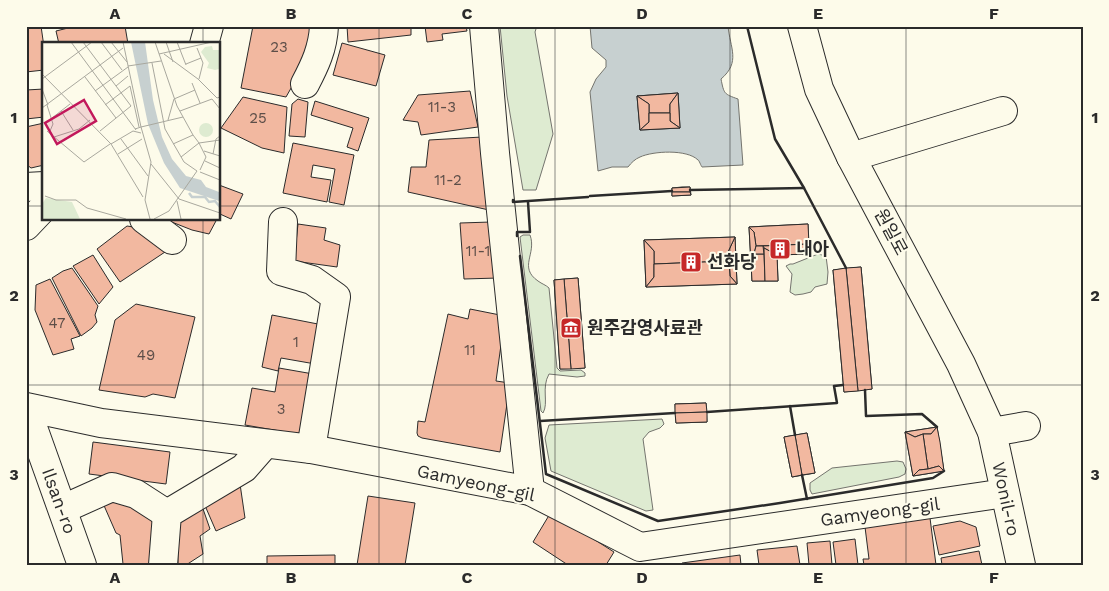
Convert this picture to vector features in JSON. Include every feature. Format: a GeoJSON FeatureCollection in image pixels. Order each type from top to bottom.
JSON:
{"type":"FeatureCollection","features":[{"type":"Feature","properties":{"kind":"street"},"geometry":{"type":"LineString","coordinates":[[205,42],[209,26]]}},
{"type":"Feature","properties":{"kind":"street"},"geometry":{"type":"LineString","coordinates":[[305,84],[316,63],[324,40],[324,26]]}},
{"type":"Feature","properties":{"kind":"street"},"geometry":{"type":"LineString","coordinates":[[484,26],[495,153],[530,491]]}},
{"type":"Feature","properties":{"kind":"street","name":"원일로"},"geometry":{"type":"LineString","coordinates":[[802,26],[819,89],[851,157],[961,364],[992,432]]}},
{"type":"Feature","properties":{"kind":"street"},"geometry":{"type":"LineString","coordinates":[[851,157],[1004,110]]}},
{"type":"Feature","properties":{"kind":"street"},"geometry":{"type":"LineString","coordinates":[[26,187],[42,186]]}},
{"type":"Feature","properties":{"kind":"street"},"geometry":{"type":"LineString","coordinates":[[26,226],[42,209]]}},
{"type":"Feature","properties":{"kind":"street"},"geometry":{"type":"LineString","coordinates":[[145,220],[172,240]]}},
{"type":"Feature","properties":{"kind":"street"},"geometry":{"type":"LineString","coordinates":[[283,222],[281,271],[312,280],[336,297],[311,450]]}},
{"type":"Feature","properties":{"kind":"street","name":"Gamyeong-gil"},"geometry":{"type":"LineString","coordinates":[[26,408],[102,423],[311,450],[530,491],[639,556],[1005,494]]}},
{"type":"Feature","properties":{"kind":"street","name":"Ilsan-ro"},"geometry":{"type":"LineString","coordinates":[[26,408],[82,565]]}},
{"type":"Feature","properties":{"kind":"street"},"geometry":{"type":"LineString","coordinates":[[992,432],[1026,426]]}},
{"type":"Feature","properties":{"kind":"street","name":"Wonil-ro"},"geometry":{"type":"LineString","coordinates":[[992,432],[1021,565]]}},
{"type":"Feature","properties":{"kind":"street"},"geometry":{"type":"LineString","coordinates":[[167,514],[244,468],[265,444]]}},
{"type":"Feature","properties":{"kind":"street"},"geometry":{"type":"LineString","coordinates":[[62,509],[112,487],[136,494],[167,514]]}},
{"type":"Feature","properties":{"kind":"street"},"geometry":{"type":"LineString","coordinates":[[163,565],[167,514]]}},
{"type":"Feature","properties":{"kind":"green space"},"geometry":{"type":"Polygon","coordinates":[[[500,26],[537,26],[535,32],[553,134],[536,190],[523,190],[507,96],[500,26]]]}},
{"type":"Feature","properties":{"kind":"green space"},"geometry":{"type":"Polygon","coordinates":[[[530,235],[532,242],[529,271],[532,276],[549,288],[557,368],[560,371],[581,370],[585,373],[585,376],[577,377],[549,374],[543,413],[541,411],[520,237],[530,235]]]}},
{"type":"Feature","properties":{"kind":"green space"},"geometry":{"type":"Polygon","coordinates":[[[818,254],[826,256],[827,284],[815,287],[811,292],[803,294],[795,295],[790,292],[792,274],[786,266],[818,254]]]}},
{"type":"Feature","properties":{"kind":"green space"},"geometry":{"type":"Polygon","coordinates":[[[662,419],[664,424],[660,428],[649,432],[643,439],[653,510],[646,511],[551,471],[545,438],[549,425],[662,419]]]}},
{"type":"Feature","properties":{"kind":"green space"},"geometry":{"type":"Polygon","coordinates":[[[897,461],[903,462],[906,469],[905,474],[899,477],[812,494],[810,490],[810,483],[832,468],[897,461]]]}},
{"type":"Feature","properties":{"kind":"shaded area"},"geometry":{"type":"Polygon","coordinates":[[[590,26],[728,26],[733,61],[727,73],[721,79],[725,93],[738,99],[743,165],[702,167],[693,156],[661,152],[640,157],[628,167],[612,167],[598,171],[590,92],[596,79],[606,67],[606,60],[592,48],[590,26]]]}},
{"type":"Feature","properties":{"kind":"building"},"geometry":{"type":"Polygon","coordinates":[[[26,26],[41,26],[43,42],[42,70],[26,72],[26,26]]]}},
{"type":"Feature","properties":{"kind":"building"},"geometry":{"type":"Polygon","coordinates":[[[125,26],[128,42],[59,42],[56,31],[72,27],[125,26]]]}},
{"type":"Feature","properties":{"kind":"building"},"geometry":{"type":"Polygon","coordinates":[[[253,26],[314,26],[303,67],[286,97],[241,88],[253,26]]]}},
{"type":"Feature","properties":{"kind":"building"},"geometry":{"type":"Polygon","coordinates":[[[347,26],[411,26],[411,35],[348,42],[347,26]]]}},
{"type":"Feature","properties":{"kind":"building"},"geometry":{"type":"Polygon","coordinates":[[[425,26],[466,26],[467,31],[442,34],[443,40],[427,42],[425,26]]]}},
{"type":"Feature","properties":{"kind":"building"},"geometry":{"type":"Polygon","coordinates":[[[342,43],[385,55],[376,86],[333,75],[342,43]]]}},
{"type":"Feature","properties":{"kind":"building"},"geometry":{"type":"Polygon","coordinates":[[[42,89],[42,117],[26,119],[26,90],[42,89]]]}},
{"type":"Feature","properties":{"kind":"building"},"geometry":{"type":"Polygon","coordinates":[[[470,91],[478,127],[421,135],[418,122],[403,120],[418,95],[470,91]]]}},
{"type":"Feature","properties":{"kind":"building"},"geometry":{"type":"Polygon","coordinates":[[[678,93],[680,128],[640,130],[637,96],[678,93]]]}},
{"type":"Feature","properties":{"kind":"building"},"geometry":{"type":"Polygon","coordinates":[[[678,93],[670,104],[670,113],[649,113],[649,104],[637,96],[678,93]]]}},
{"type":"Feature","properties":{"kind":"building"},"geometry":{"type":"Polygon","coordinates":[[[678,93],[680,128],[670,121],[670,104],[678,93]]]}},
{"type":"Feature","properties":{"kind":"building"},"geometry":{"type":"Polygon","coordinates":[[[637,96],[649,104],[649,122],[640,130],[637,96]]]}},
{"type":"Feature","properties":{"kind":"building"},"geometry":{"type":"Polygon","coordinates":[[[243,97],[287,107],[284,153],[262,148],[221,128],[243,97]]]}},
{"type":"Feature","properties":{"kind":"building"},"geometry":{"type":"Polygon","coordinates":[[[298,99],[308,102],[305,137],[289,136],[292,104],[298,99]]]}},
{"type":"Feature","properties":{"kind":"building"},"geometry":{"type":"Polygon","coordinates":[[[315,101],[369,118],[358,151],[347,147],[353,128],[311,115],[315,101]]]}},
{"type":"Feature","properties":{"kind":"building"},"geometry":{"type":"Polygon","coordinates":[[[649,113],[670,113],[670,121],[680,128],[640,130],[649,122],[649,113]]]}},
{"type":"Feature","properties":{"kind":"building"},"geometry":{"type":"Polygon","coordinates":[[[42,123],[42,165],[31,168],[26,164],[26,127],[42,123]]]}},
{"type":"Feature","properties":{"kind":"building"},"geometry":{"type":"Polygon","coordinates":[[[482,137],[489,210],[408,192],[411,167],[426,167],[429,140],[482,137]]]}},
{"type":"Feature","properties":{"kind":"building"},"geometry":{"type":"Polygon","coordinates":[[[293,143],[354,155],[344,205],[329,202],[335,169],[313,165],[311,177],[331,180],[327,202],[283,193],[293,143]]]}},
{"type":"Feature","properties":{"kind":"building"},"geometry":{"type":"Polygon","coordinates":[[[220,185],[243,194],[231,219],[220,214],[220,185]]]}},
{"type":"Feature","properties":{"kind":"building"},"geometry":{"type":"Polygon","coordinates":[[[690,187],[691,195],[672,196],[672,188],[690,187]]]}},
{"type":"Feature","properties":{"kind":"building"},"geometry":{"type":"Polygon","coordinates":[[[690,187],[690,192],[672,192],[672,188],[690,187]]]}},
{"type":"Feature","properties":{"kind":"building"},"geometry":{"type":"Polygon","coordinates":[[[672,192],[690,192],[691,195],[672,196],[672,192]]]}},
{"type":"Feature","properties":{"kind":"building"},"geometry":{"type":"Polygon","coordinates":[[[167,220],[216,220],[209,234],[192,230],[167,220]]]}},
{"type":"Feature","properties":{"kind":"building"},"geometry":{"type":"Polygon","coordinates":[[[491,222],[498,278],[464,279],[460,223],[491,222]]]}},
{"type":"Feature","properties":{"kind":"building"},"geometry":{"type":"Polygon","coordinates":[[[298,224],[326,228],[324,240],[340,245],[337,267],[294,261],[298,224]]]}},
{"type":"Feature","properties":{"kind":"building","name":"내아"},"geometry":{"type":"Polygon","coordinates":[[[808,224],[809,254],[777,255],[778,281],[752,281],[749,227],[808,224]]]}},
{"type":"Feature","properties":{"kind":"building"},"geometry":{"type":"Polygon","coordinates":[[[808,224],[809,244],[756,246],[754,232],[749,227],[808,224]]]}},
{"type":"Feature","properties":{"kind":"building"},"geometry":{"type":"Polygon","coordinates":[[[127,226],[140,228],[158,241],[165,252],[120,282],[97,249],[127,226]]]}},
{"type":"Feature","properties":{"kind":"building"},"geometry":{"type":"Polygon","coordinates":[[[749,227],[754,232],[756,246],[754,254],[764,254],[765,281],[752,281],[749,227]]]}},
{"type":"Feature","properties":{"kind":"building","name":"선화당"},"geometry":{"type":"Polygon","coordinates":[[[735,237],[737,284],[646,287],[644,240],[735,237]]]}},
{"type":"Feature","properties":{"kind":"building"},"geometry":{"type":"Polygon","coordinates":[[[735,237],[737,284],[730,276],[728,252],[735,237]]]}},
{"type":"Feature","properties":{"kind":"building"},"geometry":{"type":"Polygon","coordinates":[[[735,237],[728,252],[729,261],[654,264],[654,251],[644,240],[735,237]]]}},
{"type":"Feature","properties":{"kind":"building"},"geometry":{"type":"Polygon","coordinates":[[[644,240],[654,251],[654,277],[646,287],[644,240]]]}},
{"type":"Feature","properties":{"kind":"building"},"geometry":{"type":"Polygon","coordinates":[[[809,244],[809,254],[777,255],[763,246],[809,244]]]}},
{"type":"Feature","properties":{"kind":"building"},"geometry":{"type":"Polygon","coordinates":[[[756,246],[763,246],[764,254],[754,254],[756,246]]]}},
{"type":"Feature","properties":{"kind":"building"},"geometry":{"type":"Polygon","coordinates":[[[764,248],[777,255],[778,281],[765,281],[764,248]]]}},
{"type":"Feature","properties":{"kind":"building"},"geometry":{"type":"Polygon","coordinates":[[[93,255],[113,287],[99,304],[73,266],[93,255]]]}},
{"type":"Feature","properties":{"kind":"building"},"geometry":{"type":"Polygon","coordinates":[[[729,261],[730,276],[737,284],[646,287],[654,277],[654,264],[729,261]]]}},
{"type":"Feature","properties":{"kind":"building"},"geometry":{"type":"Polygon","coordinates":[[[861,267],[872,389],[844,392],[833,270],[861,267]]]}},
{"type":"Feature","properties":{"kind":"building"},"geometry":{"type":"Polygon","coordinates":[[[861,267],[872,389],[858,391],[846,268],[861,267]]]}},
{"type":"Feature","properties":{"kind":"building"},"geometry":{"type":"Polygon","coordinates":[[[72,268],[98,306],[95,315],[97,322],[81,336],[52,278],[72,268]]]}},
{"type":"Feature","properties":{"kind":"building"},"geometry":{"type":"Polygon","coordinates":[[[846,268],[858,391],[844,392],[833,270],[846,268]]]}},
{"type":"Feature","properties":{"kind":"building"},"geometry":{"type":"Polygon","coordinates":[[[578,278],[585,368],[560,369],[554,280],[578,278]]]}},
{"type":"Feature","properties":{"kind":"building"},"geometry":{"type":"Polygon","coordinates":[[[578,278],[585,368],[571,369],[564,279],[578,278]]]}},
{"type":"Feature","properties":{"kind":"building"},"geometry":{"type":"Polygon","coordinates":[[[50,279],[80,336],[71,339],[74,349],[53,355],[35,310],[36,285],[50,279]]]}},
{"type":"Feature","properties":{"kind":"building"},"geometry":{"type":"Polygon","coordinates":[[[564,279],[571,369],[560,369],[554,280],[564,279]]]}},
{"type":"Feature","properties":{"kind":"building"},"geometry":{"type":"Polygon","coordinates":[[[136,304],[195,317],[175,398],[153,394],[145,397],[99,390],[115,320],[136,304]]]}},
{"type":"Feature","properties":{"kind":"building"},"geometry":{"type":"Polygon","coordinates":[[[470,309],[505,316],[496,381],[510,383],[500,452],[422,438],[417,433],[418,421],[425,422],[448,314],[468,319],[470,309]]]}},
{"type":"Feature","properties":{"kind":"building"},"geometry":{"type":"Polygon","coordinates":[[[272,315],[328,326],[321,365],[281,358],[278,371],[262,367],[272,315]]]}},
{"type":"Feature","properties":{"kind":"building"},"geometry":{"type":"Polygon","coordinates":[[[279,368],[319,375],[309,436],[245,425],[252,388],[275,392],[279,368]]]}},
{"type":"Feature","properties":{"kind":"building"},"geometry":{"type":"Polygon","coordinates":[[[706,403],[707,422],[676,423],[675,404],[706,403]]]}},
{"type":"Feature","properties":{"kind":"building"},"geometry":{"type":"Polygon","coordinates":[[[706,403],[707,412],[675,413],[675,404],[706,403]]]}},
{"type":"Feature","properties":{"kind":"building"},"geometry":{"type":"Polygon","coordinates":[[[707,412],[707,422],[676,423],[675,413],[707,412]]]}},
{"type":"Feature","properties":{"kind":"building"},"geometry":{"type":"Polygon","coordinates":[[[937,427],[944,471],[913,476],[905,432],[937,427]]]}},
{"type":"Feature","properties":{"kind":"building"},"geometry":{"type":"Polygon","coordinates":[[[937,427],[931,434],[915,437],[905,432],[937,427]]]}},
{"type":"Feature","properties":{"kind":"building"},"geometry":{"type":"Polygon","coordinates":[[[937,427],[944,471],[939,466],[928,469],[923,434],[931,434],[937,427]]]}},
{"type":"Feature","properties":{"kind":"building"},"geometry":{"type":"Polygon","coordinates":[[[905,432],[915,437],[923,434],[928,469],[919,470],[913,476],[905,432]]]}},
{"type":"Feature","properties":{"kind":"building"},"geometry":{"type":"Polygon","coordinates":[[[807,433],[815,473],[792,477],[784,437],[807,433]]]}},
{"type":"Feature","properties":{"kind":"building"},"geometry":{"type":"Polygon","coordinates":[[[807,433],[815,473],[802,475],[795,435],[807,433]]]}},
{"type":"Feature","properties":{"kind":"building"},"geometry":{"type":"Polygon","coordinates":[[[795,435],[802,475],[792,477],[784,437],[795,435]]]}},
{"type":"Feature","properties":{"kind":"building"},"geometry":{"type":"Polygon","coordinates":[[[93,442],[170,452],[166,484],[89,474],[93,442]]]}},
{"type":"Feature","properties":{"kind":"building"},"geometry":{"type":"Polygon","coordinates":[[[939,466],[944,471],[913,476],[919,470],[939,466]]]}},
{"type":"Feature","properties":{"kind":"building"},"geometry":{"type":"Polygon","coordinates":[[[240,484],[245,518],[216,531],[203,501],[240,484]]]}},
{"type":"Feature","properties":{"kind":"building"},"geometry":{"type":"Polygon","coordinates":[[[368,496],[415,503],[405,565],[357,565],[368,496]]]}},
{"type":"Feature","properties":{"kind":"building"},"geometry":{"type":"Polygon","coordinates":[[[102,501],[130,504],[155,520],[155,565],[123,564],[120,535],[116,533],[102,501]]]}},
{"type":"Feature","properties":{"kind":"building"},"geometry":{"type":"Polygon","coordinates":[[[202,506],[210,529],[200,536],[203,554],[186,565],[178,565],[177,518],[202,506]]]}},
{"type":"Feature","properties":{"kind":"building"},"geometry":{"type":"Polygon","coordinates":[[[551,512],[614,552],[606,565],[568,565],[533,542],[551,512]]]}},
{"type":"Feature","properties":{"kind":"building"},"geometry":{"type":"Polygon","coordinates":[[[930,518],[936,565],[864,565],[863,559],[869,559],[865,527],[930,518]]]}},
{"type":"Feature","properties":{"kind":"building"},"geometry":{"type":"Polygon","coordinates":[[[960,521],[976,527],[980,546],[939,555],[933,526],[960,521]]]}},
{"type":"Feature","properties":{"kind":"building"},"geometry":{"type":"Polygon","coordinates":[[[855,539],[858,565],[836,565],[833,542],[855,539]]]}},
{"type":"Feature","properties":{"kind":"building"},"geometry":{"type":"Polygon","coordinates":[[[830,541],[832,565],[809,565],[807,543],[830,541]]]}},
{"type":"Feature","properties":{"kind":"building"},"geometry":{"type":"Polygon","coordinates":[[[797,546],[800,565],[759,565],[757,550],[797,546]]]}},
{"type":"Feature","properties":{"kind":"building"},"geometry":{"type":"Polygon","coordinates":[[[979,551],[982,565],[942,565],[941,558],[979,551]]]}},
{"type":"Feature","properties":{"kind":"building"},"geometry":{"type":"Polygon","coordinates":[[[335,555],[335,565],[267,565],[267,556],[335,555]]]}},
{"type":"Feature","properties":{"kind":"building"},"geometry":{"type":"Polygon","coordinates":[[[740,555],[741,565],[680,565],[682,563],[740,555]]]}},
{"type":"Feature","properties":{"kind":"wall"},"geometry":{"type":"LineString","coordinates":[[747,26],[775,139],[804,188],[846,268]]}},
{"type":"Feature","properties":{"kind":"wall"},"geometry":{"type":"LineString","coordinates":[[690,190],[804,188]]}},
{"type":"Feature","properties":{"kind":"wall"},"geometry":{"type":"LineString","coordinates":[[590,196],[672,191]]}},
{"type":"Feature","properties":{"kind":"wall"},"geometry":{"type":"LineString","coordinates":[[513,200],[513,202],[588,197]]}},
{"type":"Feature","properties":{"kind":"wall"},"geometry":{"type":"LineString","coordinates":[[517,236],[517,232],[530,232],[528,202]]}},
{"type":"Feature","properties":{"kind":"wall"},"geometry":{"type":"LineString","coordinates":[[520,256],[546,474],[658,521],[933,478],[944,471]]}},
{"type":"Feature","properties":{"kind":"wall"},"geometry":{"type":"LineString","coordinates":[[707,412],[837,403],[834,386],[843,385]]}},
{"type":"Feature","properties":{"kind":"wall"},"geometry":{"type":"LineString","coordinates":[[865,390],[866,416],[922,414],[937,427]]}},
{"type":"Feature","properties":{"kind":"wall"},"geometry":{"type":"LineString","coordinates":[[790,406],[795,435]]}},
{"type":"Feature","properties":{"kind":"wall"},"geometry":{"type":"LineString","coordinates":[[540,421],[675,413]]}},
{"type":"Feature","properties":{"kind":"wall"},"geometry":{"type":"LineString","coordinates":[[802,475],[807,499]]}},
{"type":"Feature","properties":{"kind":"place","name":"내아"},"geometry":{"type":"Point","coordinates":[780,249]}},
{"type":"Feature","properties":{"kind":"place","name":"선화당"},"geometry":{"type":"Point","coordinates":[691,262]}},
{"type":"Feature","properties":{"kind":"place","name":"원주감영사료관"},"geometry":{"type":"Point","coordinates":[571,328]}}]}
